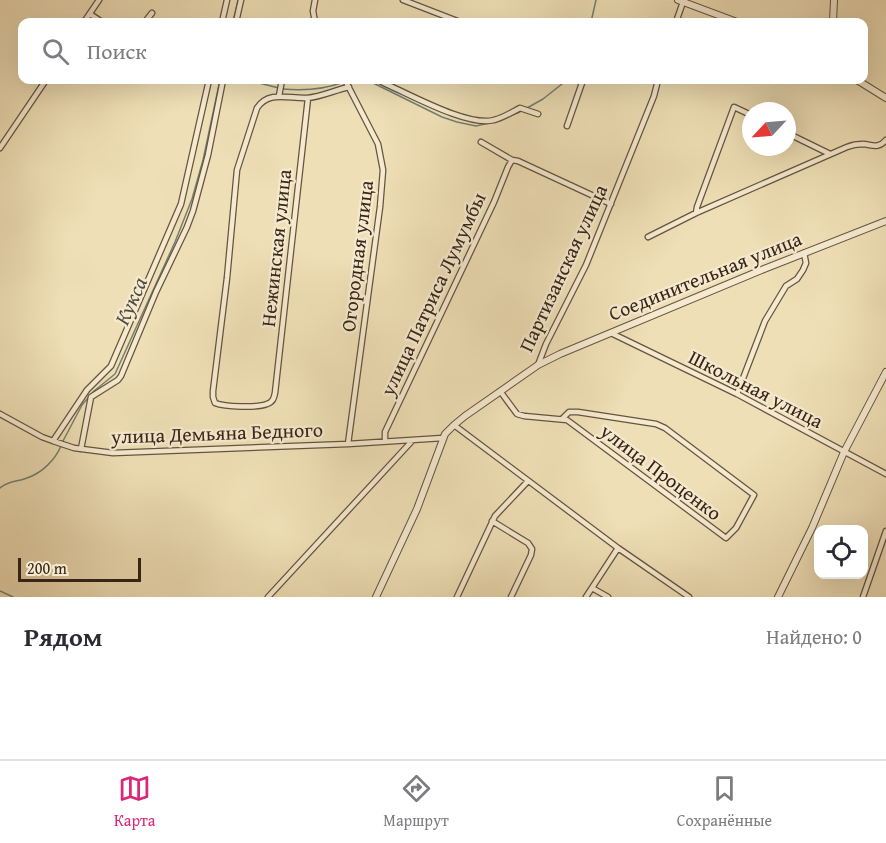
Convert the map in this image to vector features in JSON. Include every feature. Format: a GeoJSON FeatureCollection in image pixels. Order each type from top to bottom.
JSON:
{"type":"FeatureCollection","features":[{"type":"Feature","properties":{"kind":"street"},"geometry":{"type":"LineString","coordinates":[[87,18],[99,0]]}},
{"type":"Feature","properties":{"kind":"street"},"geometry":{"type":"LineString","coordinates":[[223,18],[227,0]]}},
{"type":"Feature","properties":{"kind":"street"},"geometry":{"type":"LineString","coordinates":[[237,18],[241,0]]}},
{"type":"Feature","properties":{"kind":"street"},"geometry":{"type":"LineString","coordinates":[[314,18],[315,0]]}},
{"type":"Feature","properties":{"kind":"street"},"geometry":{"type":"LineString","coordinates":[[403,0],[450,18]]}},
{"type":"Feature","properties":{"kind":"street"},"geometry":{"type":"LineString","coordinates":[[833,18],[834,0]]}},
{"type":"Feature","properties":{"kind":"street"},"geometry":{"type":"LineString","coordinates":[[677,18],[681,1],[726,18]]}},
{"type":"Feature","properties":{"kind":"street"},"geometry":{"type":"LineString","coordinates":[[148,18],[152,13]]}},
{"type":"Feature","properties":{"kind":"street"},"geometry":{"type":"LineString","coordinates":[[90,14],[96,18]]}},
{"type":"Feature","properties":{"kind":"street"},"geometry":{"type":"LineString","coordinates":[[0,148],[43,84]]}},
{"type":"Feature","properties":{"kind":"street"},"geometry":{"type":"LineString","coordinates":[[53,441],[87,390],[111,366],[181,204],[208,84]]}},
{"type":"Feature","properties":{"kind":"street"},"geometry":{"type":"LineString","coordinates":[[81,449],[91,397],[121,376],[156,292],[187,227],[208,155],[222,84]]}},
{"type":"Feature","properties":{"kind":"street"},"geometry":{"type":"LineString","coordinates":[[281,84],[280,91],[308,98],[344,84]]}},
{"type":"Feature","properties":{"kind":"street","name":"Огородная улица"},"geometry":{"type":"LineString","coordinates":[[348,84],[378,144],[383,170],[348,444]]}},
{"type":"Feature","properties":{"kind":"street"},"geometry":{"type":"LineString","coordinates":[[386,84],[460,117],[478,121],[494,120],[520,108],[538,114]]}},
{"type":"Feature","properties":{"kind":"street"},"geometry":{"type":"LineString","coordinates":[[567,126],[583,84]]}},
{"type":"Feature","properties":{"kind":"street","name":"Партизанская улица"},"geometry":{"type":"LineString","coordinates":[[376,597],[417,509],[443,438],[454,425],[538,365],[546,344],[586,265],[657,84]]}},
{"type":"Feature","properties":{"kind":"street"},"geometry":{"type":"LineString","coordinates":[[863,84],[886,98]]}},
{"type":"Feature","properties":{"kind":"street","name":"Нежинская улица"},"geometry":{"type":"LineString","coordinates":[[280,91],[261,102],[257,108],[237,170],[213,391],[215,403],[221,406],[268,404],[273,400],[275,393],[308,98]]}},
{"type":"Feature","properties":{"kind":"street"},"geometry":{"type":"LineString","coordinates":[[696,213],[734,107],[742,111]]}},
{"type":"Feature","properties":{"kind":"street"},"geometry":{"type":"LineString","coordinates":[[796,137],[830,154]]}},
{"type":"Feature","properties":{"kind":"street"},"geometry":{"type":"LineString","coordinates":[[648,237],[696,213],[830,154],[854,145],[880,146],[886,140]]}},
{"type":"Feature","properties":{"kind":"street"},"geometry":{"type":"LineString","coordinates":[[481,142],[512,160],[611,204]]}},
{"type":"Feature","properties":{"kind":"street","name":"улица Патриса Лумумбы"},"geometry":{"type":"LineString","coordinates":[[385,441],[385,432],[512,160]]}},
{"type":"Feature","properties":{"kind":"street","name":"Соединительная улица"},"geometry":{"type":"LineString","coordinates":[[538,365],[610,333],[886,221]]}},
{"type":"Feature","properties":{"kind":"street"},"geometry":{"type":"LineString","coordinates":[[737,394],[765,321],[786,286],[803,270],[806,263],[804,253]]}},
{"type":"Feature","properties":{"kind":"street","name":"Школьная улица"},"geometry":{"type":"LineString","coordinates":[[610,333],[737,394],[886,474]]}},
{"type":"Feature","properties":{"kind":"street"},"geometry":{"type":"LineString","coordinates":[[778,597],[812,528],[844,453],[886,372]]}},
{"type":"Feature","properties":{"kind":"street","name":"улица Проценко"},"geometry":{"type":"LineString","coordinates":[[500,391],[517,414],[567,420],[726,538],[736,528],[754,495],[665,428],[656,424],[578,412],[569,412],[562,419]]}},
{"type":"Feature","properties":{"kind":"street","name":"улица Демьяна Бедного"},"geometry":{"type":"LineString","coordinates":[[0,414],[62,445],[113,453],[443,438]]}},
{"type":"Feature","properties":{"kind":"street"},"geometry":{"type":"LineString","coordinates":[[454,425],[618,548],[690,597]]}},
{"type":"Feature","properties":{"kind":"street"},"geometry":{"type":"LineString","coordinates":[[268,597],[412,441]]}},
{"type":"Feature","properties":{"kind":"street"},"geometry":{"type":"LineString","coordinates":[[457,597],[495,516],[528,481]]}},
{"type":"Feature","properties":{"kind":"street"},"geometry":{"type":"LineString","coordinates":[[492,522],[528,543],[532,549],[511,597]]}},
{"type":"Feature","properties":{"kind":"street"},"geometry":{"type":"LineString","coordinates":[[863,597],[886,531]]}},
{"type":"Feature","properties":{"kind":"street"},"geometry":{"type":"LineString","coordinates":[[586,597],[618,548]]}},
{"type":"Feature","properties":{"kind":"street"},"geometry":{"type":"LineString","coordinates":[[592,588],[608,597]]}},
{"type":"Feature","properties":{"kind":"waterway","name":"Кукса"},"geometry":{"type":"LineString","coordinates":[[234,18],[238,0]]}},
{"type":"Feature","properties":{"kind":"waterway","name":"Кукса"},"geometry":{"type":"LineString","coordinates":[[592,18],[596,0]]}},
{"type":"Feature","properties":{"kind":"waterway","name":"Кукса"},"geometry":{"type":"LineString","coordinates":[[63,441],[82,405],[94,391],[115,374],[175,242],[192,199],[203,160],[219,84]]}},
{"type":"Feature","properties":{"kind":"waterway","name":"Кукса"},"geometry":{"type":"LineString","coordinates":[[263,84],[279,88]]}},
{"type":"Feature","properties":{"kind":"waterway","name":"Кукса"},"geometry":{"type":"LineString","coordinates":[[283,89],[314,89],[336,84]]}},
{"type":"Feature","properties":{"kind":"waterway","name":"Кукса"},"geometry":{"type":"LineString","coordinates":[[375,84],[442,117],[476,126],[498,121],[520,112]]}},
{"type":"Feature","properties":{"kind":"waterway","name":"Кукса"},"geometry":{"type":"LineString","coordinates":[[527,108],[562,84]]}},
{"type":"Feature","properties":{"kind":"waterway","name":"Кукса"},"geometry":{"type":"LineString","coordinates":[[0,488],[38,473],[52,461],[61,446]]}},
{"type":"Feature","properties":{"kind":"waterway","name":"Кукса"},"geometry":{"type":"LineString","coordinates":[[0,591],[13,597]]}}]}
